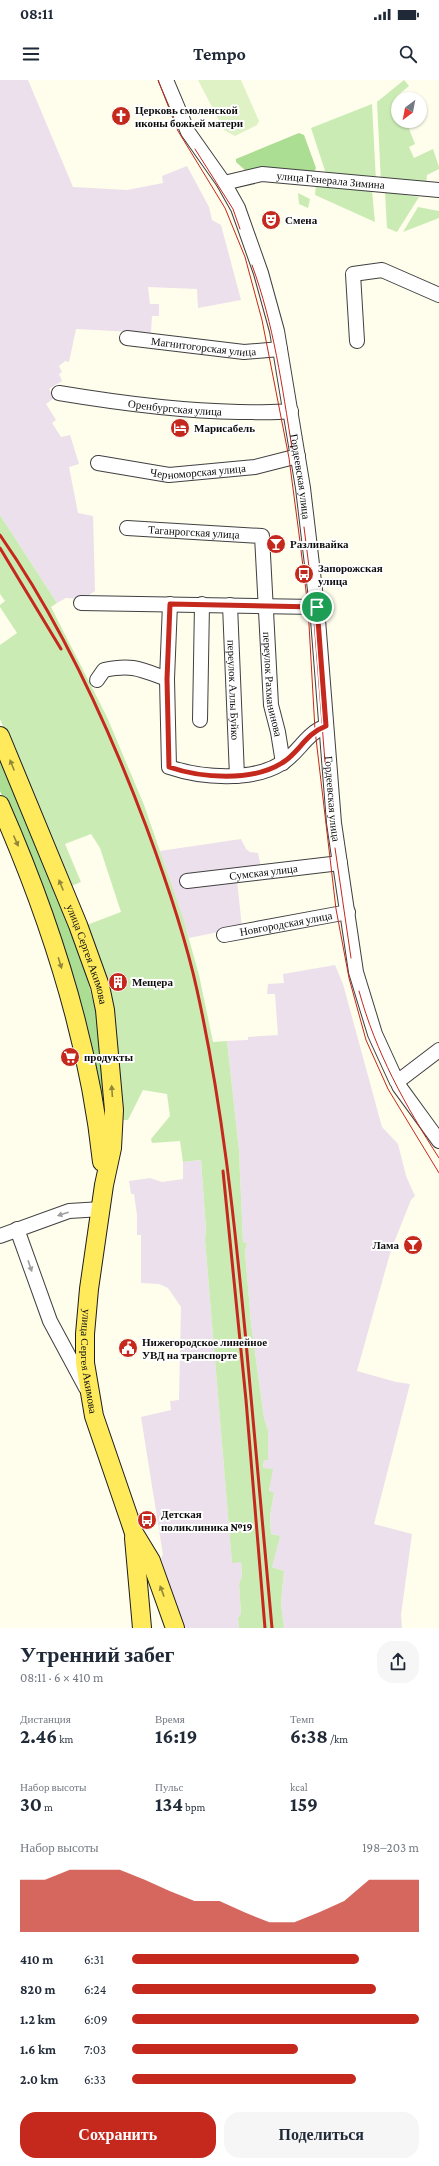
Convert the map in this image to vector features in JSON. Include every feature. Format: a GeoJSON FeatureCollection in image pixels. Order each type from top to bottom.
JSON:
{"type":"FeatureCollection","features":[{"type":"Feature","properties":{"kind":"main road","name":"улица Сергея Акимова"},"geometry":{"type":"LineString","coordinates":[[0,736],[78,925],[100,986],[105,1010],[110,1061],[105,1114]]}},
{"type":"Feature","properties":{"kind":"main road","name":"улица Сергея Акимова"},"geometry":{"type":"LineString","coordinates":[[0,805],[19,848],[54,945],[105,1114],[112,1148],[104,1185],[102,1209],[89,1289],[85,1334],[85,1363],[88,1392],[94,1416],[134,1533],[151,1561],[175,1628]]}},
{"type":"Feature","properties":{"kind":"main road","name":"улица Сергея Акимова"},"geometry":{"type":"LineString","coordinates":[[134,1533],[142,1628]]}},
{"type":"Feature","properties":{"kind":"street","name":"Гордеевская улица"},"geometry":{"type":"LineString","coordinates":[[166,80],[188,132],[224,183],[238,208],[254,251],[276,331],[298,456],[317,607],[334,823],[356,972],[375,1034],[398,1084],[439,1141]]}},
{"type":"Feature","properties":{"kind":"street","name":"улица Генерала Зимина"},"geometry":{"type":"LineString","coordinates":[[224,183],[262,174],[439,190]]}},
{"type":"Feature","properties":{"kind":"street"},"geometry":{"type":"LineString","coordinates":[[357,341],[353,274],[382,270],[439,295]]}},
{"type":"Feature","properties":{"kind":"street","name":"Магнитогорская улица"},"geometry":{"type":"LineString","coordinates":[[127,338],[244,352],[280,349]]}},
{"type":"Feature","properties":{"kind":"street","name":"Оренбургская улица"},"geometry":{"type":"LineString","coordinates":[[59,393],[142,407],[205,412],[278,413],[291,411]]}},
{"type":"Feature","properties":{"kind":"street","name":"Черноморская улица"},"geometry":{"type":"LineString","coordinates":[[98,463],[170,475],[254,467],[298,456]]}},
{"type":"Feature","properties":{"kind":"street","name":"Таганрогская улица"},"geometry":{"type":"LineString","coordinates":[[126,528],[262,536]]}},
{"type":"Feature","properties":{"kind":"street","name":"переулок Рахманинова"},"geometry":{"type":"LineString","coordinates":[[262,536],[267,605],[271,705],[278,732],[283,763]]}},
{"type":"Feature","properties":{"kind":"street"},"geometry":{"type":"LineString","coordinates":[[81,603],[317,607]]}},
{"type":"Feature","properties":{"kind":"street"},"geometry":{"type":"LineString","coordinates":[[170,604],[167,679],[169,767],[190,774],[237,776],[264,770],[283,763],[315,730],[326,726]]}},
{"type":"Feature","properties":{"kind":"street"},"geometry":{"type":"LineString","coordinates":[[200,720],[202,604]]}},
{"type":"Feature","properties":{"kind":"street","name":"переулок Аллы Буйко"},"geometry":{"type":"LineString","coordinates":[[230,605],[237,776]]}},
{"type":"Feature","properties":{"kind":"street"},"geometry":{"type":"LineString","coordinates":[[97,680],[104,670],[123,666],[140,669],[167,679]]}},
{"type":"Feature","properties":{"kind":"street","name":"Сумская улица"},"geometry":{"type":"LineString","coordinates":[[187,881],[340,863]]}},
{"type":"Feature","properties":{"kind":"street","name":"Новгородская улица"},"geometry":{"type":"LineString","coordinates":[[224,935],[348,912]]}},
{"type":"Feature","properties":{"kind":"street"},"geometry":{"type":"LineString","coordinates":[[398,1084],[439,1050]]}},
{"type":"Feature","properties":{"kind":"street"},"geometry":{"type":"LineString","coordinates":[[0,1236],[69,1212],[102,1209]]}},
{"type":"Feature","properties":{"kind":"street"},"geometry":{"type":"LineString","coordinates":[[17,1229],[50,1321],[88,1392]]}},
{"type":"Feature","properties":{"kind":"shaded area"},"geometry":{"type":"Polygon","coordinates":[[[0,80],[28,80],[73,187],[127,190],[163,183],[162,176],[187,166],[209,207],[212,220],[221,225],[241,300],[198,308],[197,289],[148,287],[150,304],[159,304],[159,316],[152,316],[151,333],[76,329],[69,362],[65,361],[59,366],[62,372],[59,374],[62,381],[49,389],[54,398],[46,404],[56,420],[52,423],[61,437],[70,435],[79,464],[69,467],[78,513],[93,516],[95,591],[83,599],[66,598],[57,603],[0,515],[0,80]]]}},
{"type":"Feature","properties":{"kind":"shaded area"},"geometry":{"type":"Polygon","coordinates":[[[241,839],[246,849],[250,852],[258,853],[261,867],[237,881],[242,927],[189,938],[160,851],[241,839]]]}},
{"type":"Feature","properties":{"kind":"shaded area"},"geometry":{"type":"Polygon","coordinates":[[[335,965],[343,984],[382,1127],[398,1144],[406,1176],[415,1196],[411,1200],[391,1250],[357,1371],[396,1382],[410,1384],[374,1524],[412,1534],[401,1615],[402,1628],[284,1628],[281,1603],[284,1571],[272,1567],[279,1536],[271,1534],[270,1516],[274,1493],[269,1492],[272,1469],[263,1469],[264,1459],[268,1459],[268,1430],[264,1418],[251,1323],[245,1251],[247,1243],[243,1242],[239,1150],[227,1041],[248,1040],[248,1037],[278,1035],[275,994],[267,994],[268,984],[284,983],[283,974],[335,965]]]}},
{"type":"Feature","properties":{"kind":"shaded area"},"geometry":{"type":"Polygon","coordinates":[[[201,1160],[206,1230],[205,1240],[232,1562],[241,1562],[242,1576],[239,1584],[241,1614],[238,1618],[239,1628],[183,1628],[161,1558],[163,1555],[141,1417],[171,1410],[170,1401],[179,1400],[181,1307],[168,1288],[159,1284],[141,1283],[141,1235],[137,1235],[137,1215],[134,1194],[131,1194],[129,1181],[150,1178],[162,1182],[183,1179],[183,1162],[201,1160]]]}},
{"type":"Feature","properties":{"kind":"green space"},"geometry":{"type":"Polygon","coordinates":[[[198,80],[241,80],[259,121],[257,125],[235,136],[224,130],[198,80]]]}},
{"type":"Feature","properties":{"kind":"green space"},"geometry":{"type":"Polygon","coordinates":[[[404,80],[409,86],[402,92],[391,92],[391,128],[409,128],[415,144],[409,147],[414,158],[433,149],[439,169],[427,175],[426,186],[381,183],[377,102],[404,80]]]}},
{"type":"Feature","properties":{"kind":"green space"},"geometry":{"type":"Polygon","coordinates":[[[372,104],[376,182],[327,177],[311,128],[372,104]]]}},
{"type":"Feature","properties":{"kind":"green space"},"geometry":{"type":"Polygon","coordinates":[[[299,133],[304,135],[316,168],[313,174],[246,171],[236,162],[236,159],[299,133]]]}},
{"type":"Feature","properties":{"kind":"green space"},"geometry":{"type":"Polygon","coordinates":[[[316,184],[372,191],[375,222],[315,195],[316,184]]]}},
{"type":"Feature","properties":{"kind":"green space"},"geometry":{"type":"Polygon","coordinates":[[[385,192],[419,197],[397,232],[387,228],[385,192]]]}},
{"type":"Feature","properties":{"kind":"green space"},"geometry":{"type":"Polygon","coordinates":[[[298,193],[310,199],[308,208],[299,204],[298,193]]]}},
{"type":"Feature","properties":{"kind":"green space"},"geometry":{"type":"Polygon","coordinates":[[[418,207],[439,211],[439,218],[403,232],[418,207]]]}},
{"type":"Feature","properties":{"kind":"green space"},"geometry":{"type":"Polygon","coordinates":[[[0,515],[57,603],[51,607],[107,717],[144,805],[183,918],[199,975],[213,1042],[227,1041],[239,1150],[243,1242],[247,1243],[245,1251],[251,1323],[264,1418],[268,1430],[268,1460],[264,1460],[263,1468],[273,1469],[269,1491],[274,1493],[270,1516],[271,1534],[280,1536],[272,1567],[284,1571],[281,1603],[284,1628],[239,1628],[238,1618],[241,1614],[239,1584],[242,1576],[241,1562],[232,1563],[205,1240],[206,1230],[201,1160],[183,1162],[180,1141],[152,1143],[151,1139],[170,1116],[167,1094],[143,1090],[128,1120],[119,1120],[84,926],[121,912],[100,848],[91,834],[65,844],[81,882],[69,887],[0,719],[0,645],[17,633],[0,607],[0,605],[5,601],[0,594],[0,515]]]}},
{"type":"Feature","properties":{"kind":"green space"},"geometry":{"type":"Polygon","coordinates":[[[0,749],[74,929],[97,1016],[109,1112],[100,1112],[28,859],[0,791],[0,749]]]}},
{"type":"Feature","properties":{"kind":"tram line"},"geometry":{"type":"LineString","coordinates":[[158,80],[178,131],[225,208],[245,257],[262,320],[289,458],[308,607],[315,730],[336,909],[349,978],[366,1040],[388,1089],[439,1173]]}},
{"type":"Feature","properties":{"kind":"tram line"},"geometry":{"type":"LineString","coordinates":[[195,149],[233,209],[240,229]]}},
{"type":"Feature","properties":{"kind":"tram line"},"geometry":{"type":"LineString","coordinates":[[252,265],[272,333],[292,448]]}},
{"type":"Feature","properties":{"kind":"tram line"},"geometry":{"type":"LineString","coordinates":[[304,527],[309,567]]}},
{"type":"Feature","properties":{"kind":"tram line"},"geometry":{"type":"LineString","coordinates":[[314,621],[325,762]]}},
{"type":"Feature","properties":{"kind":"tram line"},"geometry":{"type":"LineString","coordinates":[[335,848],[351,958]]}},
{"type":"Feature","properties":{"kind":"tram line"},"geometry":{"type":"LineString","coordinates":[[359,991],[374,1036],[393,1078],[403,1098],[439,1158]]}},
{"type":"Feature","properties":{"kind":"railway"},"geometry":{"type":"LineString","coordinates":[[0,535],[44,604],[82,676],[116,750],[153,846],[174,908],[192,969],[214,1075],[232,1203],[272,1628]]}},
{"type":"Feature","properties":{"kind":"railway"},"geometry":{"type":"LineString","coordinates":[[0,548],[61,649]]}},
{"type":"Feature","properties":{"kind":"railway"},"geometry":{"type":"LineString","coordinates":[[223,1171],[246,1400],[265,1628]]}},
{"type":"Feature","properties":{"kind":"place","name":"Церковь смоленской иконы божьей матери"},"geometry":{"type":"Point","coordinates":[121,116]}},
{"type":"Feature","properties":{"kind":"place","name":"Смена"},"geometry":{"type":"Point","coordinates":[271,220]}},
{"type":"Feature","properties":{"kind":"place","name":"Марисабель"},"geometry":{"type":"Point","coordinates":[180,428]}},
{"type":"Feature","properties":{"kind":"place","name":"Разливайка"},"geometry":{"type":"Point","coordinates":[276,544]}},
{"type":"Feature","properties":{"kind":"place","name":"Запорожская улица"},"geometry":{"type":"Point","coordinates":[304,574]}},
{"type":"Feature","properties":{"kind":"place","name":"Мещера"},"geometry":{"type":"Point","coordinates":[118,982]}},
{"type":"Feature","properties":{"kind":"place","name":"продукты"},"geometry":{"type":"Point","coordinates":[70,1057]}},
{"type":"Feature","properties":{"kind":"place","name":"Лама"},"geometry":{"type":"Point","coordinates":[413,1245]}},
{"type":"Feature","properties":{"kind":"place","name":"Нижегородское линейное УВД на транспорте"},"geometry":{"type":"Point","coordinates":[128,1348]}},
{"type":"Feature","properties":{"kind":"place","name":"Детская поликлиника №19"},"geometry":{"type":"Point","coordinates":[147,1520]}},
{"type":"Feature","properties":{"kind":"route"},"geometry":{"type":"LineString","coordinates":[[170,604],[317,607],[326,726],[315,730],[283,763],[264,770],[234,776],[190,774],[169,767],[167,679],[170,604]]}}]}
